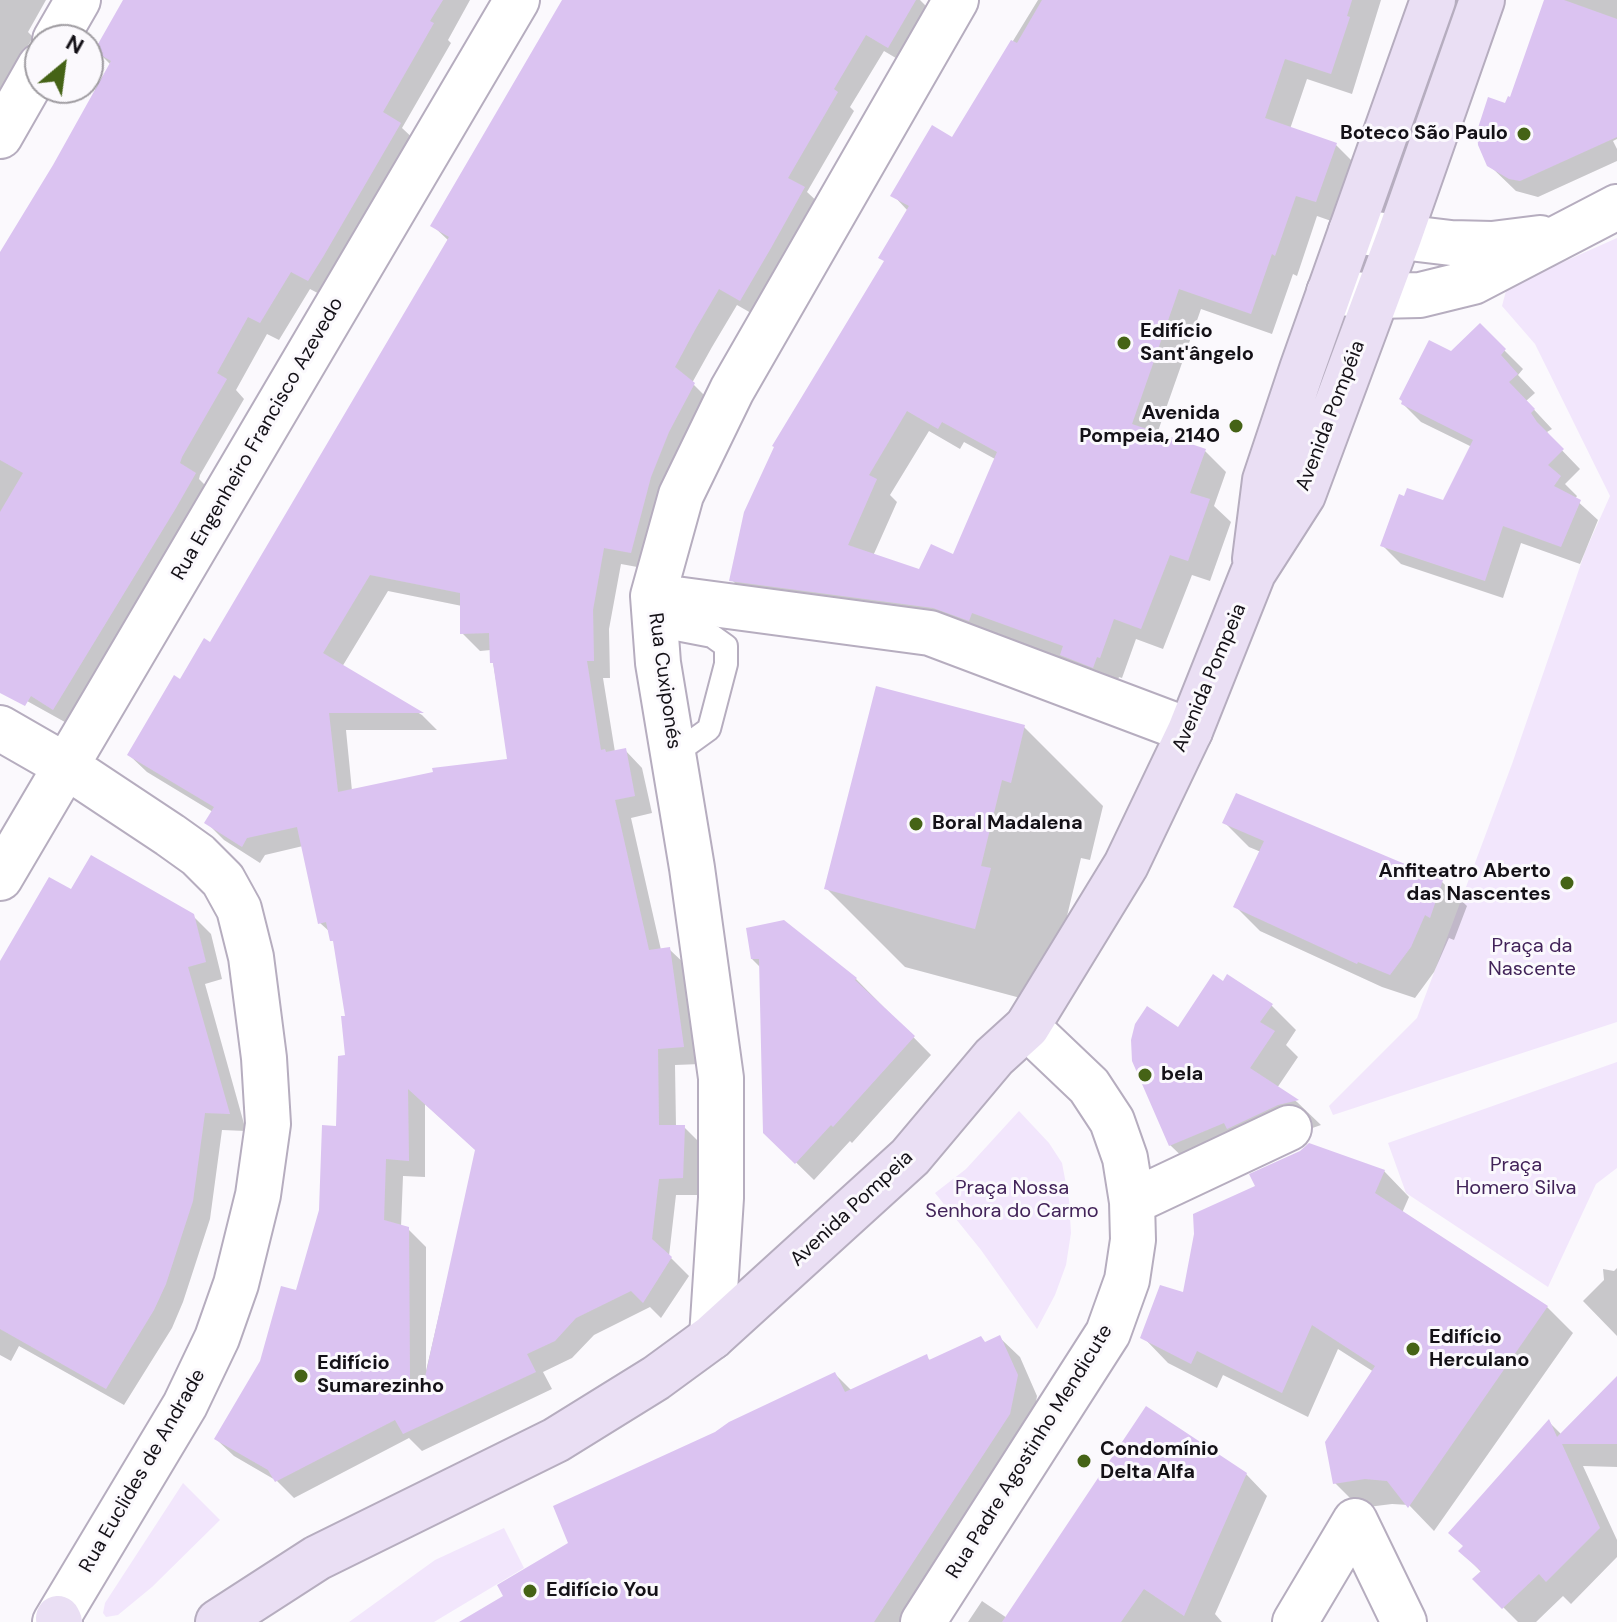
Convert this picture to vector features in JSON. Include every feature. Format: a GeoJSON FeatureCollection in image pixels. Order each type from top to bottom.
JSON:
{"type":"FeatureCollection","features":[{"type":"Feature","properties":{"kind":"main road","name":"Avenida Pompéia"},"geometry":{"type":"LineString","coordinates":[[1253,573],[1265,480],[1433,0]]}},
{"type":"Feature","properties":{"kind":"main road","name":"Avenida Pompéia"},"geometry":{"type":"LineString","coordinates":[[1253,573],[1303,495],[1399,237],[1482,0]]}},
{"type":"Feature","properties":{"kind":"main road","name":"Avenida Pompeia"},"geometry":{"type":"LineString","coordinates":[[218,1622],[317,1558],[556,1440],[656,1378],[712,1337],[910,1157],[994,1057],[1027,1027],[1126,865],[1190,731],[1253,573]]}},
{"type":"Feature","properties":{"kind":"street"},"geometry":{"type":"LineString","coordinates":[[64,24],[78,0]]}},
{"type":"Feature","properties":{"kind":"street","name":"Rua Engenheiro Francisco Azevedo"},"geometry":{"type":"LineString","coordinates":[[0,878],[517,0]]}},
{"type":"Feature","properties":{"kind":"street","name":"Rua Cuxiponés"},"geometry":{"type":"LineString","coordinates":[[712,1337],[721,1198],[721,1078],[692,868],[658,663],[654,611],[681,495],[732,390],[956,0]]}},
{"type":"Feature","properties":{"kind":"street"},"geometry":{"type":"LineString","coordinates":[[0,136],[24,94]]}},
{"type":"Feature","properties":{"kind":"street"},"geometry":{"type":"LineString","coordinates":[[1329,292],[1376,296],[1420,295],[1473,282],[1617,207]]}},
{"type":"Feature","properties":{"kind":"street"},"geometry":{"type":"LineString","coordinates":[[1351,231],[1492,244],[1558,236]]}},
{"type":"Feature","properties":{"kind":"street"},"geometry":{"type":"LineString","coordinates":[[654,611],[930,633],[1190,731]]}},
{"type":"Feature","properties":{"kind":"street","name":"Rua Euclides de Andrade"},"geometry":{"type":"LineString","coordinates":[[0,728],[66,766],[198,855],[223,880],[239,909],[251,957],[264,1058],[268,1124],[258,1195],[236,1284],[217,1338],[185,1405],[58,1621]]}},
{"type":"Feature","properties":{"kind":"street","name":"Rua Padre Agostinho Mendicute"},"geometry":{"type":"LineString","coordinates":[[923,1622],[1108,1333],[1127,1280],[1133,1240],[1132,1202],[1125,1158],[1112,1121],[1089,1086],[1027,1027]]}},
{"type":"Feature","properties":{"kind":"street"},"geometry":{"type":"LineString","coordinates":[[1132,1202],[1289,1128]]}},
{"type":"Feature","properties":{"kind":"street"},"geometry":{"type":"LineString","coordinates":[[1295,1622],[1355,1521],[1404,1622]]}},
{"type":"Feature","properties":{"kind":"lane"},"geometry":{"type":"LineString","coordinates":[[654,611],[712,636],[726,646],[726,664],[709,729],[673,755]]}},
{"type":"Feature","properties":{"kind":"green space","name":"Praça da Nascente"},"geometry":{"type":"Polygon","coordinates":[[[1617,238],[1617,1022],[1333,1115],[1329,1106],[1417,1018],[1512,764],[1585,552],[1610,496],[1535,344],[1502,306],[1507,287],[1617,238]]]}},
{"type":"Feature","properties":{"kind":"green space","name":"Praça Homero Silva"},"geometry":{"type":"Polygon","coordinates":[[[1617,1062],[1617,1168],[1596,1184],[1548,1287],[1406,1193],[1388,1143],[1617,1062]]]}},
{"type":"Feature","properties":{"kind":"green space","name":"Praça Nossa Senhora do Carmo"},"geometry":{"type":"Polygon","coordinates":[[[1019,1111],[1049,1143],[1062,1163],[1069,1200],[1071,1233],[1066,1265],[1037,1329],[981,1250],[935,1193],[966,1169],[1019,1111]]]}},
{"type":"Feature","properties":{"kind":"green space"},"geometry":{"type":"Polygon","coordinates":[[[183,1483],[220,1520],[152,1587],[118,1615],[106,1617],[103,1613],[105,1603],[183,1483]]]}},
{"type":"Feature","properties":{"kind":"green space"},"geometry":{"type":"Polygon","coordinates":[[[504,1528],[524,1568],[434,1622],[349,1622],[435,1560],[504,1528]]]}},
{"type":"Feature","properties":{"kind":"building"},"geometry":{"type":"Polygon","coordinates":[[[123,0],[443,0],[430,21],[434,23],[383,112],[401,123],[308,281],[291,272],[260,323],[248,317],[217,373],[227,379],[180,463],[196,473],[53,710],[31,696],[25,706],[0,693],[0,512],[23,473],[0,460],[0,252],[87,104],[104,104],[104,74],[111,61],[104,57],[104,33],[123,0]]]}},
{"type":"Feature","properties":{"kind":"building"},"geometry":{"type":"Polygon","coordinates":[[[562,0],[916,0],[888,48],[866,35],[834,89],[838,92],[788,178],[805,187],[771,248],[740,301],[719,289],[695,330],[675,367],[695,383],[669,432],[651,477],[631,553],[604,548],[593,610],[594,661],[587,661],[601,750],[626,748],[635,796],[615,800],[649,950],[670,947],[684,1047],[658,1049],[659,1125],[685,1125],[683,1178],[659,1179],[652,1239],[672,1257],[643,1303],[631,1291],[576,1318],[555,1341],[527,1354],[536,1372],[403,1434],[395,1420],[275,1482],[268,1470],[214,1439],[260,1361],[281,1286],[296,1290],[319,1210],[322,1125],[336,1126],[338,1056],[345,1055],[341,1016],[345,1016],[333,941],[330,941],[326,922],[318,924],[297,827],[247,838],[242,847],[204,823],[214,807],[127,755],[174,675],[180,679],[204,638],[210,642],[449,237],[430,226],[562,0]],[[370,575],[323,653],[424,713],[329,713],[338,792],[433,772],[432,768],[507,759],[493,663],[490,663],[489,633],[460,634],[460,593],[370,575]],[[408,1089],[409,1161],[386,1159],[384,1220],[409,1227],[410,1381],[424,1382],[475,1150],[408,1089]]]}},
{"type":"Feature","properties":{"kind":"building"},"geometry":{"type":"Polygon","coordinates":[[[1042,0],[1352,0],[1347,16],[1350,17],[1331,74],[1285,59],[1265,118],[1337,143],[1316,202],[1296,196],[1251,314],[1179,289],[1132,424],[1206,449],[1190,493],[1210,499],[1188,561],[1170,555],[1141,629],[1114,619],[1100,658],[1097,657],[1093,668],[1060,655],[1063,646],[972,613],[969,621],[933,608],[729,581],[744,512],[772,446],[884,261],[878,258],[909,206],[890,196],[932,125],[952,137],[1011,40],[1017,43],[1042,0]],[[907,411],[869,475],[877,479],[848,545],[919,569],[931,544],[953,554],[997,452],[942,422],[938,429],[907,411]]]}},
{"type":"Feature","properties":{"kind":"building"},"geometry":{"type":"Polygon","coordinates":[[[1544,0],[1564,0],[1617,19],[1617,137],[1520,181],[1509,179],[1487,166],[1478,145],[1477,131],[1488,97],[1505,103],[1510,97],[1544,0]]]}},
{"type":"Feature","properties":{"kind":"building"},"geometry":{"type":"Polygon","coordinates":[[[1480,323],[1506,349],[1501,355],[1518,374],[1509,382],[1535,409],[1531,413],[1537,422],[1564,449],[1548,465],[1561,476],[1554,486],[1581,500],[1561,547],[1503,526],[1485,581],[1380,546],[1399,494],[1404,496],[1407,488],[1443,500],[1473,440],[1401,404],[1399,399],[1429,340],[1451,351],[1480,323]]]}},
{"type":"Feature","properties":{"kind":"building","name":"Boral Madalena"},"geometry":{"type":"Polygon","coordinates":[[[876,686],[1025,725],[1011,783],[1002,780],[981,866],[991,868],[975,929],[824,889],[876,686]]]}},
{"type":"Feature","properties":{"kind":"building"},"geometry":{"type":"Polygon","coordinates":[[[1236,793],[1443,880],[1430,918],[1425,915],[1411,947],[1390,975],[1357,964],[1233,907],[1264,841],[1222,823],[1236,793]]]}},
{"type":"Feature","properties":{"kind":"building"},"geometry":{"type":"Polygon","coordinates":[[[91,855],[194,914],[206,962],[188,967],[230,1114],[205,1113],[193,1201],[166,1284],[154,1310],[106,1389],[0,1329],[0,961],[49,877],[71,889],[91,855]]]}},
{"type":"Feature","properties":{"kind":"building"},"geometry":{"type":"Polygon","coordinates":[[[784,920],[857,978],[855,980],[915,1036],[833,1127],[831,1125],[795,1164],[763,1133],[759,959],[751,959],[746,928],[784,920]]]}},
{"type":"Feature","properties":{"kind":"building"},"geometry":{"type":"Polygon","coordinates":[[[1213,974],[1223,981],[1227,974],[1273,1004],[1260,1022],[1275,1031],[1250,1068],[1299,1100],[1278,1105],[1227,1129],[1224,1123],[1169,1146],[1132,1061],[1131,1040],[1135,1024],[1147,1006],[1178,1027],[1213,974]]]}},
{"type":"Feature","properties":{"kind":"building"},"geometry":{"type":"Polygon","coordinates":[[[1309,1143],[1385,1170],[1375,1193],[1548,1306],[1408,1508],[1387,1481],[1365,1479],[1333,1484],[1325,1442],[1375,1366],[1312,1325],[1282,1393],[1197,1351],[1191,1364],[1140,1338],[1160,1285],[1183,1292],[1194,1234],[1193,1214],[1255,1186],[1249,1174],[1300,1151],[1309,1143]]]}},
{"type":"Feature","properties":{"kind":"building"},"geometry":{"type":"Polygon","coordinates":[[[1000,1335],[1018,1375],[1010,1414],[874,1622],[459,1622],[503,1596],[497,1585],[568,1543],[553,1506],[715,1432],[729,1422],[835,1372],[845,1392],[927,1354],[929,1360],[981,1336],[985,1342],[1000,1335]]]}},
{"type":"Feature","properties":{"kind":"building"},"geometry":{"type":"Polygon","coordinates":[[[1617,1376],[1617,1444],[1562,1444],[1600,1528],[1546,1582],[1539,1574],[1502,1609],[1472,1579],[1481,1571],[1458,1551],[1463,1546],[1448,1533],[1549,1419],[1557,1437],[1617,1376]]]}},
{"type":"Feature","properties":{"kind":"building"},"geometry":{"type":"Polygon","coordinates":[[[1146,1406],[1247,1473],[1184,1616],[1144,1589],[1121,1622],[1002,1622],[1146,1406]]]}},
{"type":"Feature","properties":{"kind":"place","name":"Boteco São Paulo"},"geometry":{"type":"Point","coordinates":[1524,134]}},
{"type":"Feature","properties":{"kind":"place","name":"Edifício Sant'ângelo"},"geometry":{"type":"Point","coordinates":[1124,343]}},
{"type":"Feature","properties":{"kind":"place","name":"Avenida Pompeia, 2140"},"geometry":{"type":"Point","coordinates":[1236,426]}},
{"type":"Feature","properties":{"kind":"place","name":"Boral Madalena"},"geometry":{"type":"Point","coordinates":[916,824]}},
{"type":"Feature","properties":{"kind":"place","name":"Anfiteatro Aberto das Nascentes"},"geometry":{"type":"Point","coordinates":[1567,883]}},
{"type":"Feature","properties":{"kind":"place","name":"bela"},"geometry":{"type":"Point","coordinates":[1145,1075]}},
{"type":"Feature","properties":{"kind":"place","name":"Edifício Herculano"},"geometry":{"type":"Point","coordinates":[1413,1349]}},
{"type":"Feature","properties":{"kind":"place","name":"Edifício Sumarezinho"},"geometry":{"type":"Point","coordinates":[301,1376]}},
{"type":"Feature","properties":{"kind":"place","name":"Condomínio Delta Alfa"},"geometry":{"type":"Point","coordinates":[1084,1461]}},
{"type":"Feature","properties":{"kind":"place","name":"Edifício You"},"geometry":{"type":"Point","coordinates":[530,1591]}}]}
